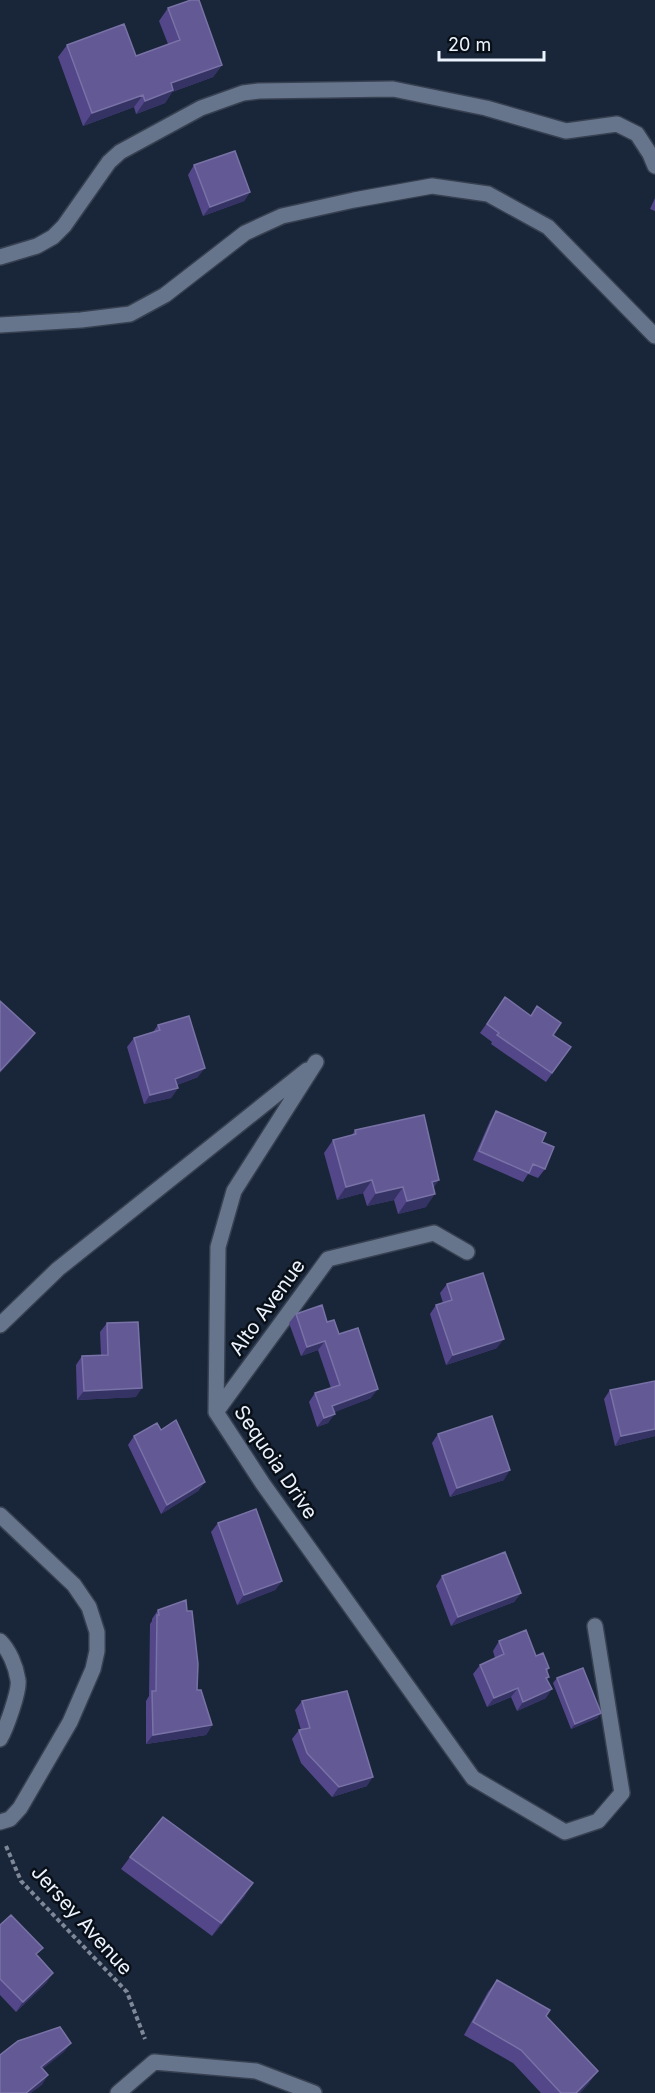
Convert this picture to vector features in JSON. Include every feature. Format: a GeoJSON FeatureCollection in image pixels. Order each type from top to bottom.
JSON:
{"type":"FeatureCollection","features":[{"type":"Feature","properties":{"kind":"street"},"geometry":{"type":"LineString","coordinates":[[0,257],[37,246],[53,237],[64,226],[109,162],[120,152],[201,108],[243,93],[393,89],[486,108],[566,131],[617,124],[637,134],[650,154],[655,171]]}},
{"type":"Feature","properties":{"kind":"street"},"geometry":{"type":"LineString","coordinates":[[0,325],[81,320],[130,314],[165,295],[245,233],[282,216],[432,186],[488,194],[548,227],[655,336]]}},
{"type":"Feature","properties":{"kind":"street","name":"Sequoia Drive"},"geometry":{"type":"LineString","coordinates":[[0,1325],[58,1269],[316,1062],[234,1191],[218,1247],[216,1412],[263,1484],[473,1778],[565,1832],[598,1821],[622,1793],[595,1626]]}},
{"type":"Feature","properties":{"kind":"street","name":"Alto Avenue"},"geometry":{"type":"LineString","coordinates":[[216,1412],[328,1259],[434,1233],[467,1252]]}},
{"type":"Feature","properties":{"kind":"street"},"geometry":{"type":"LineString","coordinates":[[0,1515],[74,1585],[89,1607],[96,1632],[97,1651],[93,1669],[70,1722],[20,1808],[10,1819],[0,1822]]}},
{"type":"Feature","properties":{"kind":"street"},"geometry":{"type":"LineString","coordinates":[[0,1641],[7,1648],[19,1682],[6,1729],[0,1739]]}},
{"type":"Feature","properties":{"kind":"street"},"geometry":{"type":"LineString","coordinates":[[118,2093],[154,2062],[256,2071],[314,2093]]}},
{"type":"Feature","properties":{"kind":"path","name":"Jersey Avenue"},"geometry":{"type":"LineString","coordinates":[[4,1841],[21,1881],[127,1992],[154,2062]]}},
{"type":"Feature","properties":{"kind":"building"},"geometry":{"type":"Polygon","coordinates":[[[191,0],[199,0],[222,65],[171,83],[173,90],[145,101],[143,95],[92,113],[67,45],[124,24],[136,56],[180,40],[168,8],[191,0]]]}},
{"type":"Feature","properties":{"kind":"building"},"geometry":{"type":"Polygon","coordinates":[[[235,151],[250,192],[210,207],[194,165],[235,151]]]}},
{"type":"Feature","properties":{"kind":"building"},"geometry":{"type":"Polygon","coordinates":[[[505,997],[531,1016],[537,1006],[561,1023],[553,1035],[571,1047],[552,1073],[497,1035],[499,1033],[487,1024],[505,997]]]}},
{"type":"Feature","properties":{"kind":"building"},"geometry":{"type":"Polygon","coordinates":[[[0,1001],[35,1033],[0,1071],[0,1001]]]}},
{"type":"Feature","properties":{"kind":"building"},"geometry":{"type":"Polygon","coordinates":[[[189,1016],[205,1068],[175,1079],[178,1088],[150,1095],[134,1038],[160,1030],[158,1025],[189,1016]]]}},
{"type":"Feature","properties":{"kind":"building"},"geometry":{"type":"Polygon","coordinates":[[[496,1111],[546,1133],[542,1142],[554,1147],[545,1169],[533,1164],[529,1173],[479,1151],[496,1111]]]}},
{"type":"Feature","properties":{"kind":"building"},"geometry":{"type":"Polygon","coordinates":[[[424,1115],[439,1180],[432,1182],[435,1194],[407,1201],[403,1187],[376,1193],[372,1180],[346,1187],[333,1140],[356,1134],[355,1130],[424,1115]]]}},
{"type":"Feature","properties":{"kind":"building"},"geometry":{"type":"Polygon","coordinates":[[[483,1273],[504,1339],[453,1355],[436,1305],[452,1300],[447,1284],[483,1273]]]}},
{"type":"Feature","properties":{"kind":"building"},"geometry":{"type":"Polygon","coordinates":[[[322,1305],[327,1322],[334,1320],[339,1334],[358,1328],[378,1389],[332,1406],[335,1414],[324,1418],[315,1393],[340,1385],[325,1341],[307,1347],[296,1314],[322,1305]]]}},
{"type":"Feature","properties":{"kind":"building"},"geometry":{"type":"Polygon","coordinates":[[[138,1322],[142,1388],[84,1391],[82,1356],[108,1355],[107,1323],[138,1322]]]}},
{"type":"Feature","properties":{"kind":"building"},"geometry":{"type":"Polygon","coordinates":[[[655,1381],[655,1429],[621,1436],[610,1390],[655,1381]]]}},
{"type":"Feature","properties":{"kind":"building"},"geometry":{"type":"Polygon","coordinates":[[[492,1416],[510,1470],[457,1488],[438,1434],[492,1416]]]}},
{"type":"Feature","properties":{"kind":"building"},"geometry":{"type":"Polygon","coordinates":[[[176,1420],[205,1482],[167,1505],[134,1436],[157,1423],[161,1430],[176,1420]]]}},
{"type":"Feature","properties":{"kind":"building"},"geometry":{"type":"Polygon","coordinates":[[[256,1509],[282,1581],[244,1595],[218,1523],[256,1509]]]}},
{"type":"Feature","properties":{"kind":"building"},"geometry":{"type":"Polygon","coordinates":[[[505,1552],[521,1593],[458,1617],[442,1576],[505,1552]]]}},
{"type":"Feature","properties":{"kind":"building"},"geometry":{"type":"Polygon","coordinates":[[[186,1600],[187,1611],[192,1611],[198,1664],[197,1690],[201,1690],[212,1725],[153,1735],[152,1691],[156,1691],[158,1610],[186,1600]]]}},
{"type":"Feature","properties":{"kind":"building"},"geometry":{"type":"Polygon","coordinates":[[[526,1630],[536,1656],[543,1653],[549,1668],[546,1669],[549,1677],[546,1678],[552,1689],[523,1702],[518,1688],[494,1698],[480,1665],[504,1654],[499,1641],[526,1630]]]}},
{"type":"Feature","properties":{"kind":"building"},"geometry":{"type":"Polygon","coordinates":[[[583,1668],[601,1713],[575,1724],[557,1678],[583,1668]]]}},
{"type":"Feature","properties":{"kind":"building"},"geometry":{"type":"Polygon","coordinates":[[[347,1691],[373,1777],[339,1787],[307,1753],[299,1730],[310,1728],[302,1701],[347,1691]]]}},
{"type":"Feature","properties":{"kind":"building"},"geometry":{"type":"Polygon","coordinates":[[[163,1817],[253,1883],[221,1923],[130,1857],[163,1817]]]}},
{"type":"Feature","properties":{"kind":"building"},"geometry":{"type":"Polygon","coordinates":[[[11,1915],[43,1948],[36,1954],[53,1973],[23,2002],[0,1979],[0,1925],[11,1915]]]}},
{"type":"Feature","properties":{"kind":"building"},"geometry":{"type":"Polygon","coordinates":[[[497,1980],[550,2010],[546,2016],[598,2071],[576,2093],[561,2093],[521,2050],[473,2022],[497,1980]]]}},
{"type":"Feature","properties":{"kind":"building"},"geometry":{"type":"Polygon","coordinates":[[[60,2027],[71,2043],[41,2067],[48,2075],[26,2093],[0,2093],[0,2055],[18,2041],[60,2027]]]}}]}
